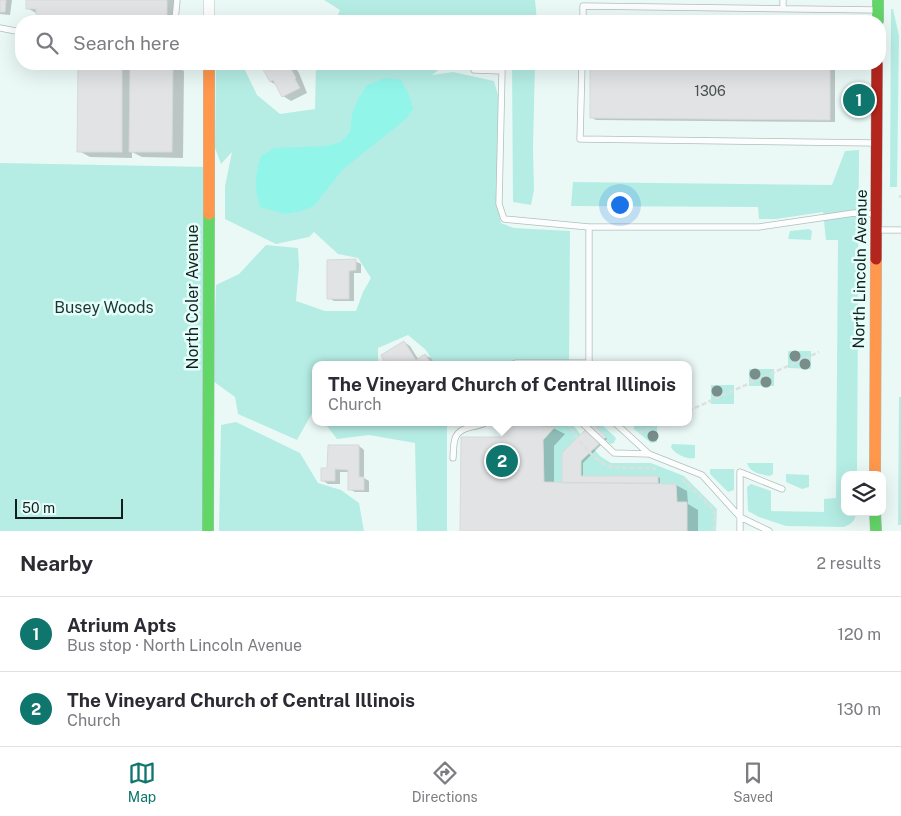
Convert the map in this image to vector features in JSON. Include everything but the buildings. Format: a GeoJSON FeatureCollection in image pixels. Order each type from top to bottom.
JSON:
{"type":"FeatureCollection","features":[{"type":"Feature","properties":{"kind":"street"},"geometry":{"type":"LineString","coordinates":[[209,0],[209,15]]}},
{"type":"Feature","properties":{"kind":"street","name":"North Coler Avenue"},"geometry":{"type":"LineString","coordinates":[[208,531],[209,70]]}},
{"type":"Feature","properties":{"kind":"street","name":"North Lincoln Avenue"},"geometry":{"type":"LineString","coordinates":[[874,471],[878,70]]}},
{"type":"Feature","properties":{"kind":"street"},"geometry":{"type":"LineString","coordinates":[[875,516],[876,531]]}},
{"type":"Feature","properties":{"kind":"lane"},"geometry":{"type":"LineString","coordinates":[[176,15],[177,0]]}},
{"type":"Feature","properties":{"kind":"lane"},"geometry":{"type":"LineString","coordinates":[[740,0],[740,8]]}},
{"type":"Feature","properties":{"kind":"lane"},"geometry":{"type":"LineString","coordinates":[[783,0],[783,9]]}},
{"type":"Feature","properties":{"kind":"lane"},"geometry":{"type":"LineString","coordinates":[[583,15],[583,6],[878,10]]}},
{"type":"Feature","properties":{"kind":"lane"},"geometry":{"type":"LineString","coordinates":[[0,28],[15,31]]}},
{"type":"Feature","properties":{"kind":"lane"},"geometry":{"type":"LineString","coordinates":[[474,70],[502,70],[499,204],[504,219],[589,227],[759,227],[854,213],[877,214]]}},
{"type":"Feature","properties":{"kind":"lane"},"geometry":{"type":"LineString","coordinates":[[582,70],[580,139],[877,143]]}},
{"type":"Feature","properties":{"kind":"lane"},"geometry":{"type":"LineString","coordinates":[[589,227],[589,361]]}},
{"type":"Feature","properties":{"kind":"lane"},"geometry":{"type":"LineString","coordinates":[[877,230],[901,230]]}},
{"type":"Feature","properties":{"kind":"lane"},"geometry":{"type":"LineString","coordinates":[[452,458],[457,434],[462,429],[475,426]]}},
{"type":"Feature","properties":{"kind":"lane"},"geometry":{"type":"LineString","coordinates":[[585,426],[614,453],[649,454],[702,475],[740,517],[769,531]]}},
{"type":"Feature","properties":{"kind":"lane"},"geometry":{"type":"LineString","coordinates":[[618,426],[649,454]]}},
{"type":"Feature","properties":{"kind":"lane"},"geometry":{"type":"LineString","coordinates":[[740,531],[740,472],[782,489]]}},
{"type":"Feature","properties":{"kind":"path"},"geometry":{"type":"LineString","coordinates":[[692,409],[819,352]]}},
{"type":"Feature","properties":{"kind":"path"},"geometry":{"type":"LineString","coordinates":[[570,426],[585,448],[607,466],[645,467],[660,470]]}},
{"type":"Feature","properties":{"kind":"path"},"geometry":{"type":"LineString","coordinates":[[675,476],[682,479],[714,512],[714,531]]}},
{"type":"Feature","properties":{"kind":"green space"},"geometry":{"type":"Polygon","coordinates":[[[324,0],[535,0],[536,15],[338,15],[340,10],[324,0]]]}},
{"type":"Feature","properties":{"kind":"green space"},"geometry":{"type":"Polygon","coordinates":[[[891,9],[893,9],[899,36],[897,187],[890,187],[891,9]]]}},
{"type":"Feature","properties":{"kind":"green space"},"geometry":{"type":"Polygon","coordinates":[[[216,70],[245,70],[257,95],[280,114],[315,109],[316,70],[438,70],[432,75],[453,72],[494,81],[498,95],[497,206],[501,223],[514,228],[570,231],[569,361],[433,361],[426,350],[408,335],[378,348],[378,361],[312,361],[312,413],[297,440],[238,414],[235,397],[213,381],[216,285],[239,274],[266,245],[298,248],[299,267],[296,301],[325,311],[356,311],[371,278],[358,258],[338,254],[314,232],[309,237],[276,244],[225,219],[225,186],[232,152],[221,164],[215,148],[216,70]]]}},
{"type":"Feature","properties":{"kind":"green space"},"geometry":{"type":"Polygon","coordinates":[[[512,70],[535,70],[534,190],[531,205],[513,202],[512,70]]]}},
{"type":"Feature","properties":{"kind":"green space"},"geometry":{"type":"Polygon","coordinates":[[[859,150],[857,471],[841,471],[841,516],[856,516],[853,522],[844,527],[786,526],[759,517],[748,511],[747,487],[751,484],[771,491],[771,511],[824,512],[824,499],[836,498],[838,240],[826,240],[823,212],[776,219],[759,219],[758,207],[571,206],[573,182],[832,185],[845,151],[859,150]]]}},
{"type":"Feature","properties":{"kind":"green space","name":"Busey Woods"},"geometry":{"type":"Polygon","coordinates":[[[0,163],[209,167],[208,531],[0,531],[0,163]]]}},
{"type":"Feature","properties":{"kind":"green space"},"geometry":{"type":"Polygon","coordinates":[[[809,229],[812,231],[811,240],[788,239],[790,231],[809,229]]]}},
{"type":"Feature","properties":{"kind":"green space"},"geometry":{"type":"Polygon","coordinates":[[[788,351],[811,351],[811,369],[788,368],[788,351]]]}},
{"type":"Feature","properties":{"kind":"green space"},"geometry":{"type":"Polygon","coordinates":[[[749,369],[774,369],[774,386],[749,386],[749,369]]]}},
{"type":"Feature","properties":{"kind":"green space"},"geometry":{"type":"Polygon","coordinates":[[[711,385],[734,385],[734,404],[711,404],[711,385]]]}},
{"type":"Feature","properties":{"kind":"green space"},"geometry":{"type":"Polygon","coordinates":[[[899,397],[901,397],[901,525],[898,525],[899,397]]]}},
{"type":"Feature","properties":{"kind":"green space"},"geometry":{"type":"Polygon","coordinates":[[[236,422],[300,453],[318,483],[341,490],[359,503],[364,531],[219,531],[221,425],[236,422]]]}},
{"type":"Feature","properties":{"kind":"green space"},"geometry":{"type":"Polygon","coordinates":[[[327,426],[447,426],[447,531],[417,531],[415,443],[369,435],[337,439],[327,426]]]}},
{"type":"Feature","properties":{"kind":"green space"},"geometry":{"type":"Polygon","coordinates":[[[542,426],[574,426],[600,456],[611,463],[651,463],[684,476],[717,509],[716,531],[687,531],[687,503],[677,502],[676,484],[544,482],[543,440],[554,427],[542,426]]]}},
{"type":"Feature","properties":{"kind":"green space"},"geometry":{"type":"Polygon","coordinates":[[[591,426],[603,426],[616,438],[614,443],[610,444],[591,426]]]}},
{"type":"Feature","properties":{"kind":"green space"},"geometry":{"type":"Polygon","coordinates":[[[634,426],[657,426],[657,442],[651,443],[634,429],[634,426]]]}},
{"type":"Feature","properties":{"kind":"green space"},"geometry":{"type":"Polygon","coordinates":[[[672,444],[695,445],[695,458],[678,454],[671,447],[672,444]]]}},
{"type":"Feature","properties":{"kind":"green space"},"geometry":{"type":"Polygon","coordinates":[[[747,463],[773,463],[773,474],[770,476],[756,472],[750,469],[747,463]]]}},
{"type":"Feature","properties":{"kind":"green space"},"geometry":{"type":"Polygon","coordinates":[[[710,469],[734,469],[734,490],[728,492],[710,474],[710,469]]]}},
{"type":"Feature","properties":{"kind":"green space"},"geometry":{"type":"Polygon","coordinates":[[[786,474],[809,475],[809,487],[802,489],[786,482],[786,474]]]}},
{"type":"Feature","properties":{"kind":"shaded area"},"geometry":{"type":"Polygon","coordinates":[[[385,78],[401,80],[409,95],[413,109],[407,118],[342,170],[314,206],[298,212],[285,214],[260,207],[256,181],[261,156],[274,148],[326,146],[341,142],[350,132],[352,114],[358,99],[367,85],[385,78]]]}},
{"type":"Feature","properties":{"kind":"traffic: fast"},"geometry":{"type":"LineString","coordinates":[[878,0],[878,15]]}},
{"type":"Feature","properties":{"kind":"traffic: fast"},"geometry":{"type":"LineString","coordinates":[[208,531],[209,214]]}},
{"type":"Feature","properties":{"kind":"traffic: fast"},"geometry":{"type":"LineString","coordinates":[[875,516],[876,531]]}},
{"type":"Feature","properties":{"kind":"traffic: slow"},"geometry":{"type":"LineString","coordinates":[[209,70],[209,214]]}},
{"type":"Feature","properties":{"kind":"traffic: slow"},"geometry":{"type":"LineString","coordinates":[[875,471],[876,259]]}},
{"type":"Feature","properties":{"kind":"traffic: jam"},"geometry":{"type":"LineString","coordinates":[[876,259],[877,70]]}},
{"type":"Feature","properties":{"kind":"place","name":"Atrium Apts"},"geometry":{"type":"Point","coordinates":[859,100]}},
{"type":"Feature","properties":{"kind":"place","name":"The Vineyard Church of Central Illinois"},"geometry":{"type":"Point","coordinates":[502,461]}}]}
